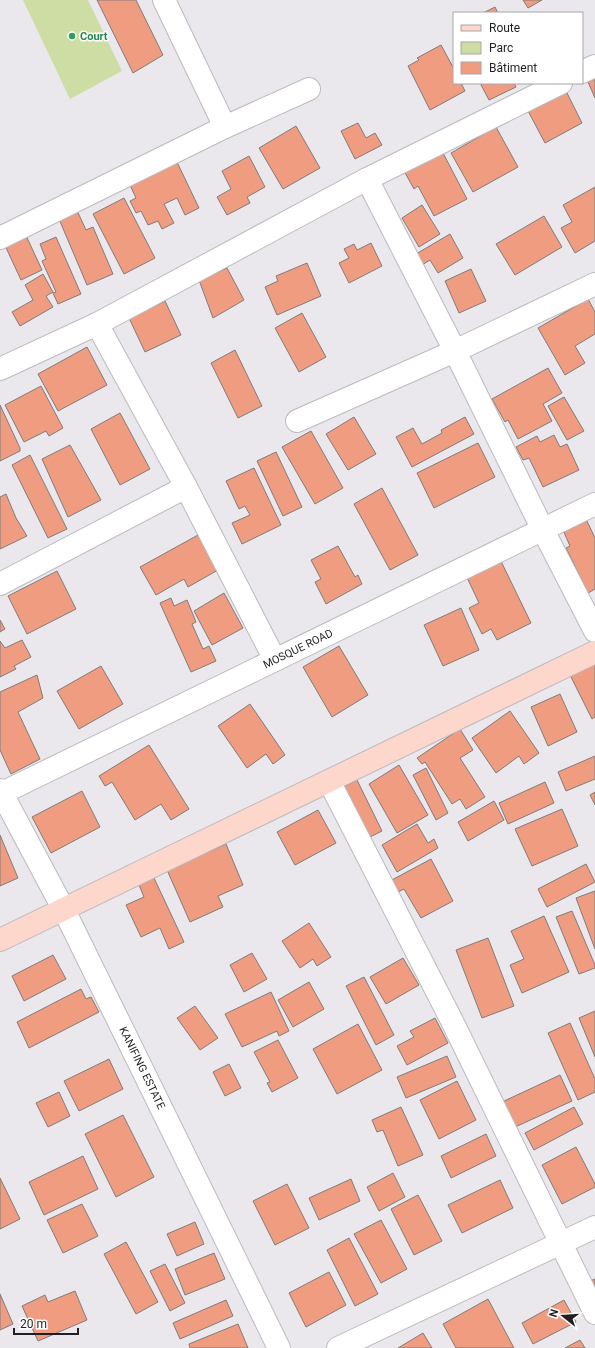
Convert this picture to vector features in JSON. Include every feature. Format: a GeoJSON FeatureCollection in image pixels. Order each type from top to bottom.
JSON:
{"type":"FeatureCollection","features":[{"type":"Feature","properties":{"kind":"street"},"geometry":{"type":"LineString","coordinates":[[164,0],[225,128]]}},
{"type":"Feature","properties":{"kind":"street"},"geometry":{"type":"LineString","coordinates":[[583,72],[595,66]]}},
{"type":"Feature","properties":{"kind":"street"},"geometry":{"type":"LineString","coordinates":[[0,369],[97,324],[367,179],[559,84]]}},
{"type":"Feature","properties":{"kind":"street"},"geometry":{"type":"LineString","coordinates":[[0,238],[225,128],[309,89]]}},
{"type":"Feature","properties":{"kind":"street"},"geometry":{"type":"LineString","coordinates":[[367,179],[595,631]]}},
{"type":"Feature","properties":{"kind":"street"},"geometry":{"type":"LineString","coordinates":[[297,420],[455,351],[595,284]]}},
{"type":"Feature","properties":{"kind":"street"},"geometry":{"type":"LineString","coordinates":[[97,324],[186,487],[275,660]]}},
{"type":"Feature","properties":{"kind":"street"},"geometry":{"type":"LineString","coordinates":[[0,584],[186,487]]}},
{"type":"Feature","properties":{"kind":"street","name":"MOSQUE ROAD"},"geometry":{"type":"LineString","coordinates":[[0,792],[595,504]]}},
{"type":"Feature","properties":{"kind":"street"},"geometry":{"type":"LineString","coordinates":[[0,940],[595,652]]}},
{"type":"Feature","properties":{"kind":"street"},"geometry":{"type":"LineString","coordinates":[[329,781],[451,1018],[595,1313]]}},
{"type":"Feature","properties":{"kind":"street","name":"KANIFING ESTATE"},"geometry":{"type":"LineString","coordinates":[[0,792],[64,910],[279,1348]]}},
{"type":"Feature","properties":{"kind":"street"},"geometry":{"type":"LineString","coordinates":[[338,1348],[595,1227]]}},
{"type":"Feature","properties":{"kind":"green space","name":"Court"},"geometry":{"type":"Polygon","coordinates":[[[23,0],[88,0],[122,71],[70,99],[23,0]]]}},
{"type":"Feature","properties":{"kind":"building"},"geometry":{"type":"Polygon","coordinates":[[[97,0],[136,0],[163,55],[133,73],[97,0]]]}},
{"type":"Feature","properties":{"kind":"building"},"geometry":{"type":"Polygon","coordinates":[[[523,0],[542,0],[528,8],[523,0]]]}},
{"type":"Feature","properties":{"kind":"building"},"geometry":{"type":"Polygon","coordinates":[[[495,7],[498,12],[485,12],[495,7]]]}},
{"type":"Feature","properties":{"kind":"building"},"geometry":{"type":"Polygon","coordinates":[[[441,45],[453,67],[453,84],[462,84],[465,91],[430,110],[408,66],[419,60],[417,58],[441,45]]]}},
{"type":"Feature","properties":{"kind":"building"},"geometry":{"type":"Polygon","coordinates":[[[595,79],[595,98],[588,82],[595,79]]]}},
{"type":"Feature","properties":{"kind":"building"},"geometry":{"type":"Polygon","coordinates":[[[481,84],[514,84],[516,87],[489,100],[481,84]]]}},
{"type":"Feature","properties":{"kind":"building"},"geometry":{"type":"Polygon","coordinates":[[[565,89],[582,123],[545,143],[527,109],[565,89]]]}},
{"type":"Feature","properties":{"kind":"building"},"geometry":{"type":"Polygon","coordinates":[[[358,123],[366,138],[375,133],[382,145],[355,159],[341,131],[358,123]]]}},
{"type":"Feature","properties":{"kind":"building"},"geometry":{"type":"Polygon","coordinates":[[[296,126],[320,168],[283,189],[259,148],[296,126]]]}},
{"type":"Feature","properties":{"kind":"building"},"geometry":{"type":"Polygon","coordinates":[[[496,127],[518,167],[473,192],[451,153],[496,127]]]}},
{"type":"Feature","properties":{"kind":"building"},"geometry":{"type":"Polygon","coordinates":[[[442,151],[467,199],[434,216],[418,186],[414,189],[404,171],[442,151]]]}},
{"type":"Feature","properties":{"kind":"building"},"geometry":{"type":"Polygon","coordinates":[[[249,156],[265,187],[247,197],[250,203],[227,215],[217,197],[231,189],[222,171],[249,156]]]}},
{"type":"Feature","properties":{"kind":"building"},"geometry":{"type":"Polygon","coordinates":[[[176,160],[199,208],[185,215],[177,198],[164,204],[174,223],[162,229],[158,221],[148,225],[141,211],[136,213],[130,201],[136,198],[129,183],[176,160]]]}},
{"type":"Feature","properties":{"kind":"building"},"geometry":{"type":"Polygon","coordinates":[[[595,187],[595,241],[575,253],[561,228],[572,222],[563,205],[595,187]]]}},
{"type":"Feature","properties":{"kind":"building"},"geometry":{"type":"Polygon","coordinates":[[[124,198],[155,258],[124,274],[93,214],[124,198]]]}},
{"type":"Feature","properties":{"kind":"building"},"geometry":{"type":"Polygon","coordinates":[[[74,204],[86,230],[93,227],[113,274],[87,285],[56,212],[74,204]]]}},
{"type":"Feature","properties":{"kind":"building"},"geometry":{"type":"Polygon","coordinates":[[[422,205],[440,234],[419,247],[402,218],[422,205]]]}},
{"type":"Feature","properties":{"kind":"building"},"geometry":{"type":"Polygon","coordinates":[[[544,216],[562,247],[515,275],[496,244],[544,216]]]}},
{"type":"Feature","properties":{"kind":"building"},"geometry":{"type":"Polygon","coordinates":[[[23,229],[42,270],[21,280],[2,239],[23,229]]]}},
{"type":"Feature","properties":{"kind":"building"},"geometry":{"type":"Polygon","coordinates":[[[450,234],[463,258],[438,273],[430,260],[422,265],[416,254],[450,234]]]}},
{"type":"Feature","properties":{"kind":"building"},"geometry":{"type":"Polygon","coordinates":[[[56,237],[81,294],[58,304],[53,293],[56,292],[42,261],[46,259],[40,244],[56,237]]]}},
{"type":"Feature","properties":{"kind":"building"},"geometry":{"type":"Polygon","coordinates":[[[371,243],[382,266],[349,283],[339,263],[349,258],[344,249],[354,244],[357,250],[371,243]]]}},
{"type":"Feature","properties":{"kind":"building"},"geometry":{"type":"Polygon","coordinates":[[[307,263],[321,296],[277,315],[265,287],[278,281],[276,276],[307,263]]]}},
{"type":"Feature","properties":{"kind":"building"},"geometry":{"type":"Polygon","coordinates":[[[227,268],[244,300],[213,318],[199,280],[227,268]]]}},
{"type":"Feature","properties":{"kind":"building"},"geometry":{"type":"Polygon","coordinates":[[[471,269],[486,301],[459,313],[445,281],[471,269]]]}},
{"type":"Feature","properties":{"kind":"building"},"geometry":{"type":"Polygon","coordinates":[[[43,274],[53,292],[46,296],[53,307],[20,326],[12,312],[33,300],[25,285],[43,274]]]}},
{"type":"Feature","properties":{"kind":"building"},"geometry":{"type":"Polygon","coordinates":[[[588,299],[595,312],[595,334],[575,346],[585,363],[565,375],[538,328],[588,299]]]}},
{"type":"Feature","properties":{"kind":"building"},"geometry":{"type":"Polygon","coordinates":[[[165,301],[181,335],[145,352],[129,318],[165,301]]]}},
{"type":"Feature","properties":{"kind":"building"},"geometry":{"type":"Polygon","coordinates":[[[302,313],[326,357],[299,372],[275,328],[302,313]]]}},
{"type":"Feature","properties":{"kind":"building"},"geometry":{"type":"Polygon","coordinates":[[[87,347],[107,385],[58,411],[38,374],[87,347]]]}},
{"type":"Feature","properties":{"kind":"building"},"geometry":{"type":"Polygon","coordinates":[[[235,350],[262,406],[238,418],[211,363],[235,350]]]}},
{"type":"Feature","properties":{"kind":"building"},"geometry":{"type":"Polygon","coordinates":[[[548,368],[562,393],[543,404],[552,421],[518,439],[508,420],[505,422],[492,399],[548,368]]]}},
{"type":"Feature","properties":{"kind":"building"},"geometry":{"type":"Polygon","coordinates":[[[41,386],[63,428],[49,436],[46,431],[24,442],[5,405],[41,386]]]}},
{"type":"Feature","properties":{"kind":"building"},"geometry":{"type":"Polygon","coordinates":[[[564,397],[584,431],[567,440],[548,406],[564,397]]]}},
{"type":"Feature","properties":{"kind":"building"},"geometry":{"type":"Polygon","coordinates":[[[0,405],[20,451],[0,461],[0,405]]]}},
{"type":"Feature","properties":{"kind":"building"},"geometry":{"type":"Polygon","coordinates":[[[120,413],[150,469],[120,485],[91,429],[120,413]]]}},
{"type":"Feature","properties":{"kind":"building"},"geometry":{"type":"Polygon","coordinates":[[[354,417],[376,454],[348,470],[326,434],[354,417]]]}},
{"type":"Feature","properties":{"kind":"building"},"geometry":{"type":"Polygon","coordinates":[[[465,417],[474,434],[412,467],[396,437],[413,428],[422,444],[442,433],[441,430],[465,417]]]}},
{"type":"Feature","properties":{"kind":"building"},"geometry":{"type":"Polygon","coordinates":[[[311,431],[343,488],[315,504],[282,447],[311,431]]]}},
{"type":"Feature","properties":{"kind":"building"},"geometry":{"type":"Polygon","coordinates":[[[554,435],[560,447],[567,444],[579,470],[543,487],[529,458],[523,460],[516,447],[537,436],[540,442],[554,435]]]}},
{"type":"Feature","properties":{"kind":"building"},"geometry":{"type":"Polygon","coordinates":[[[478,443],[495,477],[434,508],[417,473],[478,443]]]}},
{"type":"Feature","properties":{"kind":"building"},"geometry":{"type":"Polygon","coordinates":[[[70,445],[101,500],[68,517],[42,459],[70,445]]]}},
{"type":"Feature","properties":{"kind":"building"},"geometry":{"type":"Polygon","coordinates":[[[276,452],[302,507],[283,516],[257,461],[276,452]]]}},
{"type":"Feature","properties":{"kind":"building"},"geometry":{"type":"Polygon","coordinates":[[[30,455],[67,529],[48,538],[12,465],[30,455]]]}},
{"type":"Feature","properties":{"kind":"building"},"geometry":{"type":"Polygon","coordinates":[[[254,468],[281,525],[242,544],[232,523],[250,515],[245,506],[239,509],[226,481],[254,468]]]}},
{"type":"Feature","properties":{"kind":"building"},"geometry":{"type":"Polygon","coordinates":[[[382,488],[418,555],[390,570],[354,504],[382,488]]]}},
{"type":"Feature","properties":{"kind":"building"},"geometry":{"type":"Polygon","coordinates":[[[6,494],[16,518],[27,536],[0,549],[0,497],[6,494]]]}},
{"type":"Feature","properties":{"kind":"building"},"geometry":{"type":"Polygon","coordinates":[[[586,519],[595,538],[595,589],[588,593],[566,548],[570,546],[563,530],[586,519]]]}},
{"type":"Feature","properties":{"kind":"building"},"geometry":{"type":"Polygon","coordinates":[[[198,535],[218,570],[188,587],[184,579],[156,595],[140,567],[198,535]]]}},
{"type":"Feature","properties":{"kind":"building"},"geometry":{"type":"Polygon","coordinates":[[[338,546],[355,577],[358,575],[362,584],[326,604],[315,582],[321,579],[311,560],[338,546]]]}},
{"type":"Feature","properties":{"kind":"building"},"geometry":{"type":"Polygon","coordinates":[[[497,553],[531,623],[497,640],[491,629],[482,634],[469,608],[479,603],[463,569],[497,553]]]}},
{"type":"Feature","properties":{"kind":"building"},"geometry":{"type":"Polygon","coordinates":[[[57,571],[76,609],[27,634],[8,596],[57,571]]]}},
{"type":"Feature","properties":{"kind":"building"},"geometry":{"type":"Polygon","coordinates":[[[224,593],[243,628],[212,645],[194,611],[224,593]]]}},
{"type":"Feature","properties":{"kind":"building"},"geometry":{"type":"Polygon","coordinates":[[[171,598],[174,606],[187,600],[196,622],[192,624],[203,649],[209,646],[216,661],[191,672],[160,603],[171,598]]]}},
{"type":"Feature","properties":{"kind":"building"},"geometry":{"type":"Polygon","coordinates":[[[461,608],[479,650],[443,666],[424,625],[461,608]]]}},
{"type":"Feature","properties":{"kind":"building"},"geometry":{"type":"Polygon","coordinates":[[[0,620],[5,629],[0,632],[0,620]]]}},
{"type":"Feature","properties":{"kind":"building"},"geometry":{"type":"Polygon","coordinates":[[[22,640],[31,657],[14,666],[16,669],[0,677],[0,641],[5,648],[22,640]]]}},
{"type":"Feature","properties":{"kind":"building"},"geometry":{"type":"Polygon","coordinates":[[[339,646],[368,695],[332,717],[303,667],[339,646]]]}},
{"type":"Feature","properties":{"kind":"building"},"geometry":{"type":"Polygon","coordinates":[[[595,663],[595,717],[592,719],[570,675],[595,663]]]}},
{"type":"Feature","properties":{"kind":"building"},"geometry":{"type":"Polygon","coordinates":[[[101,666],[123,704],[79,729],[57,691],[101,666]]]}},
{"type":"Feature","properties":{"kind":"building"},"geometry":{"type":"Polygon","coordinates":[[[37,675],[43,698],[18,712],[40,759],[11,774],[0,750],[0,692],[37,675]]]}},
{"type":"Feature","properties":{"kind":"building"},"geometry":{"type":"Polygon","coordinates":[[[560,694],[577,732],[548,746],[531,707],[560,694]]]}},
{"type":"Feature","properties":{"kind":"building"},"geometry":{"type":"Polygon","coordinates":[[[250,704],[285,755],[273,764],[266,754],[247,768],[218,726],[250,704]]]}},
{"type":"Feature","properties":{"kind":"building"},"geometry":{"type":"Polygon","coordinates":[[[510,711],[539,753],[524,764],[519,756],[496,773],[472,738],[510,711]]]}},
{"type":"Feature","properties":{"kind":"building"},"geometry":{"type":"Polygon","coordinates":[[[460,729],[473,750],[460,758],[485,797],[466,809],[460,799],[452,804],[425,762],[422,764],[417,758],[460,729]]]}},
{"type":"Feature","properties":{"kind":"building"},"geometry":{"type":"Polygon","coordinates":[[[149,745],[189,809],[171,820],[161,804],[135,820],[112,782],[105,786],[99,776],[149,745]]]}},
{"type":"Feature","properties":{"kind":"building"},"geometry":{"type":"Polygon","coordinates":[[[595,756],[595,779],[566,791],[558,772],[595,756]]]}},
{"type":"Feature","properties":{"kind":"building"},"geometry":{"type":"Polygon","coordinates":[[[399,765],[428,815],[397,833],[369,784],[399,765]]]}},
{"type":"Feature","properties":{"kind":"building"},"geometry":{"type":"Polygon","coordinates":[[[426,768],[448,813],[436,820],[413,775],[426,768]]]}},
{"type":"Feature","properties":{"kind":"building"},"geometry":{"type":"Polygon","coordinates":[[[357,780],[382,831],[364,840],[339,789],[357,780]]]}},
{"type":"Feature","properties":{"kind":"building"},"geometry":{"type":"Polygon","coordinates":[[[545,782],[554,803],[508,824],[499,803],[545,782]]]}},
{"type":"Feature","properties":{"kind":"building"},"geometry":{"type":"Polygon","coordinates":[[[82,791],[100,827],[51,853],[32,817],[82,791]]]}},
{"type":"Feature","properties":{"kind":"building"},"geometry":{"type":"Polygon","coordinates":[[[595,792],[595,805],[590,795],[595,792]]]}},
{"type":"Feature","properties":{"kind":"building"},"geometry":{"type":"Polygon","coordinates":[[[494,801],[504,820],[468,841],[458,822],[494,801]]]}},
{"type":"Feature","properties":{"kind":"building"},"geometry":{"type":"Polygon","coordinates":[[[562,809],[578,846],[532,866],[515,829],[562,809]]]}},
{"type":"Feature","properties":{"kind":"building"},"geometry":{"type":"Polygon","coordinates":[[[318,810],[336,843],[295,865],[277,832],[318,810]]]}},
{"type":"Feature","properties":{"kind":"building"},"geometry":{"type":"Polygon","coordinates":[[[417,824],[428,843],[434,839],[438,848],[397,872],[382,845],[417,824]]]}},
{"type":"Feature","properties":{"kind":"building"},"geometry":{"type":"Polygon","coordinates":[[[0,835],[18,878],[0,886],[0,835]]]}},
{"type":"Feature","properties":{"kind":"building"},"geometry":{"type":"Polygon","coordinates":[[[226,844],[243,885],[218,896],[223,907],[190,922],[167,870],[226,844]]]}},
{"type":"Feature","properties":{"kind":"building"},"geometry":{"type":"Polygon","coordinates":[[[431,859],[453,901],[421,918],[404,889],[396,893],[390,881],[431,859]]]}},
{"type":"Feature","properties":{"kind":"building"},"geometry":{"type":"Polygon","coordinates":[[[586,864],[595,882],[547,907],[538,889],[586,864]]]}},
{"type":"Feature","properties":{"kind":"building"},"geometry":{"type":"Polygon","coordinates":[[[154,878],[184,942],[169,949],[160,928],[141,937],[126,905],[144,897],[139,885],[154,878]]]}},
{"type":"Feature","properties":{"kind":"building"},"geometry":{"type":"Polygon","coordinates":[[[595,891],[595,949],[576,898],[595,891]]]}},
{"type":"Feature","properties":{"kind":"building"},"geometry":{"type":"Polygon","coordinates":[[[572,911],[595,965],[595,968],[579,974],[556,917],[572,911]]]}},
{"type":"Feature","properties":{"kind":"building"},"geometry":{"type":"Polygon","coordinates":[[[544,916],[569,972],[522,993],[510,965],[524,959],[511,931],[544,916]]]}},
{"type":"Feature","properties":{"kind":"building"},"geometry":{"type":"Polygon","coordinates":[[[309,923],[331,957],[317,966],[313,959],[300,968],[282,941],[309,923]]]}},
{"type":"Feature","properties":{"kind":"building"},"geometry":{"type":"Polygon","coordinates":[[[488,938],[514,1006],[482,1018],[456,950],[488,938]]]}},
{"type":"Feature","properties":{"kind":"building"},"geometry":{"type":"Polygon","coordinates":[[[252,953],[267,979],[244,992],[230,965],[252,953]]]}},
{"type":"Feature","properties":{"kind":"building"},"geometry":{"type":"Polygon","coordinates":[[[53,955],[66,979],[24,1001],[12,976],[53,955]]]}},
{"type":"Feature","properties":{"kind":"building"},"geometry":{"type":"Polygon","coordinates":[[[403,958],[419,985],[386,1004],[370,977],[403,958]]]}},
{"type":"Feature","properties":{"kind":"building"},"geometry":{"type":"Polygon","coordinates":[[[364,977],[394,1035],[376,1045],[346,986],[364,977]]]}},
{"type":"Feature","properties":{"kind":"building"},"geometry":{"type":"Polygon","coordinates":[[[309,982],[324,1009],[293,1027],[278,1000],[309,982]]]}},
{"type":"Feature","properties":{"kind":"building"},"geometry":{"type":"Polygon","coordinates":[[[81,989],[86,999],[91,997],[99,1012],[29,1048],[17,1022],[81,989]]]}},
{"type":"Feature","properties":{"kind":"building"},"geometry":{"type":"Polygon","coordinates":[[[271,992],[289,1031],[279,1036],[277,1031],[242,1047],[225,1014],[271,992]]]}},
{"type":"Feature","properties":{"kind":"building"},"geometry":{"type":"Polygon","coordinates":[[[195,1006],[218,1038],[200,1050],[177,1018],[195,1006]]]}},
{"type":"Feature","properties":{"kind":"building"},"geometry":{"type":"Polygon","coordinates":[[[595,1011],[595,1057],[579,1018],[595,1011]]]}},
{"type":"Feature","properties":{"kind":"building"},"geometry":{"type":"Polygon","coordinates":[[[435,1018],[448,1043],[407,1065],[397,1046],[414,1037],[410,1031],[435,1018]]]}},
{"type":"Feature","properties":{"kind":"building"},"geometry":{"type":"Polygon","coordinates":[[[570,1023],[595,1079],[595,1092],[578,1100],[548,1033],[570,1023]]]}},
{"type":"Feature","properties":{"kind":"building"},"geometry":{"type":"Polygon","coordinates":[[[358,1024],[382,1070],[337,1094],[313,1049],[358,1024]]]}},
{"type":"Feature","properties":{"kind":"building"},"geometry":{"type":"Polygon","coordinates":[[[278,1040],[298,1078],[272,1092],[267,1083],[270,1082],[254,1052],[278,1040]]]}},
{"type":"Feature","properties":{"kind":"building"},"geometry":{"type":"Polygon","coordinates":[[[447,1056],[456,1077],[406,1098],[397,1077],[447,1056]]]}},
{"type":"Feature","properties":{"kind":"building"},"geometry":{"type":"Polygon","coordinates":[[[109,1059],[123,1089],[79,1111],[64,1081],[109,1059]]]}},
{"type":"Feature","properties":{"kind":"building"},"geometry":{"type":"Polygon","coordinates":[[[229,1064],[241,1088],[225,1096],[213,1072],[229,1064]]]}},
{"type":"Feature","properties":{"kind":"building"},"geometry":{"type":"Polygon","coordinates":[[[560,1075],[572,1101],[513,1128],[502,1102],[560,1075]]]}},
{"type":"Feature","properties":{"kind":"building"},"geometry":{"type":"Polygon","coordinates":[[[457,1081],[476,1120],[439,1139],[420,1100],[457,1081]]]}},
{"type":"Feature","properties":{"kind":"building"},"geometry":{"type":"Polygon","coordinates":[[[59,1092],[70,1116],[48,1127],[36,1103],[59,1092]]]}},
{"type":"Feature","properties":{"kind":"building"},"geometry":{"type":"Polygon","coordinates":[[[401,1107],[423,1155],[398,1166],[383,1130],[377,1132],[372,1120],[401,1107]]]}},
{"type":"Feature","properties":{"kind":"building"},"geometry":{"type":"Polygon","coordinates":[[[574,1107],[583,1124],[534,1150],[525,1133],[574,1107]]]}},
{"type":"Feature","properties":{"kind":"building"},"geometry":{"type":"Polygon","coordinates":[[[123,1115],[154,1177],[116,1197],[85,1134],[123,1115]]]}},
{"type":"Feature","properties":{"kind":"building"},"geometry":{"type":"Polygon","coordinates":[[[486,1134],[496,1156],[451,1178],[441,1156],[486,1134]]]}},
{"type":"Feature","properties":{"kind":"building"},"geometry":{"type":"Polygon","coordinates":[[[576,1147],[595,1184],[595,1187],[562,1204],[542,1165],[576,1147]]]}},
{"type":"Feature","properties":{"kind":"building"},"geometry":{"type":"Polygon","coordinates":[[[83,1156],[98,1189],[44,1215],[29,1182],[83,1156]]]}},
{"type":"Feature","properties":{"kind":"building"},"geometry":{"type":"Polygon","coordinates":[[[393,1173],[405,1197],[379,1211],[367,1187],[393,1173]]]}},
{"type":"Feature","properties":{"kind":"building"},"geometry":{"type":"Polygon","coordinates":[[[0,1178],[20,1219],[0,1229],[0,1178]]]}},
{"type":"Feature","properties":{"kind":"building"},"geometry":{"type":"Polygon","coordinates":[[[351,1179],[360,1201],[319,1220],[309,1198],[351,1179]]]}},
{"type":"Feature","properties":{"kind":"building"},"geometry":{"type":"Polygon","coordinates":[[[500,1180],[513,1208],[462,1233],[448,1205],[500,1180]]]}},
{"type":"Feature","properties":{"kind":"building"},"geometry":{"type":"Polygon","coordinates":[[[287,1184],[309,1228],[275,1245],[253,1201],[287,1184]]]}},
{"type":"Feature","properties":{"kind":"building"},"geometry":{"type":"Polygon","coordinates":[[[418,1195],[442,1241],[414,1255],[391,1209],[418,1195]]]}},
{"type":"Feature","properties":{"kind":"building"},"geometry":{"type":"Polygon","coordinates":[[[82,1204],[98,1236],[63,1253],[47,1220],[82,1204]]]}},
{"type":"Feature","properties":{"kind":"building"},"geometry":{"type":"Polygon","coordinates":[[[381,1220],[407,1269],[381,1283],[354,1234],[381,1220]]]}},
{"type":"Feature","properties":{"kind":"building"},"geometry":{"type":"Polygon","coordinates":[[[195,1222],[204,1244],[177,1256],[167,1234],[195,1222]]]}},
{"type":"Feature","properties":{"kind":"building"},"geometry":{"type":"Polygon","coordinates":[[[349,1238],[378,1294],[355,1306],[327,1250],[349,1238]]]}},
{"type":"Feature","properties":{"kind":"building"},"geometry":{"type":"Polygon","coordinates":[[[126,1242],[158,1302],[136,1314],[104,1254],[126,1242]]]}},
{"type":"Feature","properties":{"kind":"building"},"geometry":{"type":"Polygon","coordinates":[[[214,1253],[225,1279],[185,1295],[175,1269],[214,1253]]]}},
{"type":"Feature","properties":{"kind":"building"},"geometry":{"type":"Polygon","coordinates":[[[165,1264],[185,1303],[170,1311],[150,1271],[165,1264]]]}},
{"type":"Feature","properties":{"kind":"building"},"geometry":{"type":"Polygon","coordinates":[[[329,1272],[346,1305],[306,1327],[289,1293],[329,1272]]]}},
{"type":"Feature","properties":{"kind":"building"},"geometry":{"type":"Polygon","coordinates":[[[595,1279],[595,1297],[585,1283],[595,1279]]]}},
{"type":"Feature","properties":{"kind":"building"},"geometry":{"type":"Polygon","coordinates":[[[75,1291],[87,1320],[38,1341],[22,1306],[45,1295],[48,1302],[75,1291]]]}},
{"type":"Feature","properties":{"kind":"building"},"geometry":{"type":"Polygon","coordinates":[[[0,1294],[13,1324],[0,1330],[0,1294]]]}},
{"type":"Feature","properties":{"kind":"building"},"geometry":{"type":"Polygon","coordinates":[[[488,1299],[514,1348],[456,1348],[443,1324],[488,1299]]]}},
{"type":"Feature","properties":{"kind":"building"},"geometry":{"type":"Polygon","coordinates":[[[226,1300],[233,1316],[180,1339],[173,1323],[226,1300]]]}},
{"type":"Feature","properties":{"kind":"building"},"geometry":{"type":"Polygon","coordinates":[[[564,1300],[576,1322],[533,1344],[522,1323],[564,1300]]]}},
{"type":"Feature","properties":{"kind":"building"},"geometry":{"type":"Polygon","coordinates":[[[238,1324],[248,1348],[190,1348],[189,1344],[238,1324]]]}},
{"type":"Feature","properties":{"kind":"building"},"geometry":{"type":"Polygon","coordinates":[[[423,1333],[432,1348],[398,1348],[423,1333]]]}},
{"type":"Feature","properties":{"kind":"building"},"geometry":{"type":"Polygon","coordinates":[[[580,1340],[585,1348],[565,1348],[580,1340]]]}},
{"type":"Feature","properties":{"kind":"place","name":"Court"},"geometry":{"type":"Point","coordinates":[72,36]}}]}
